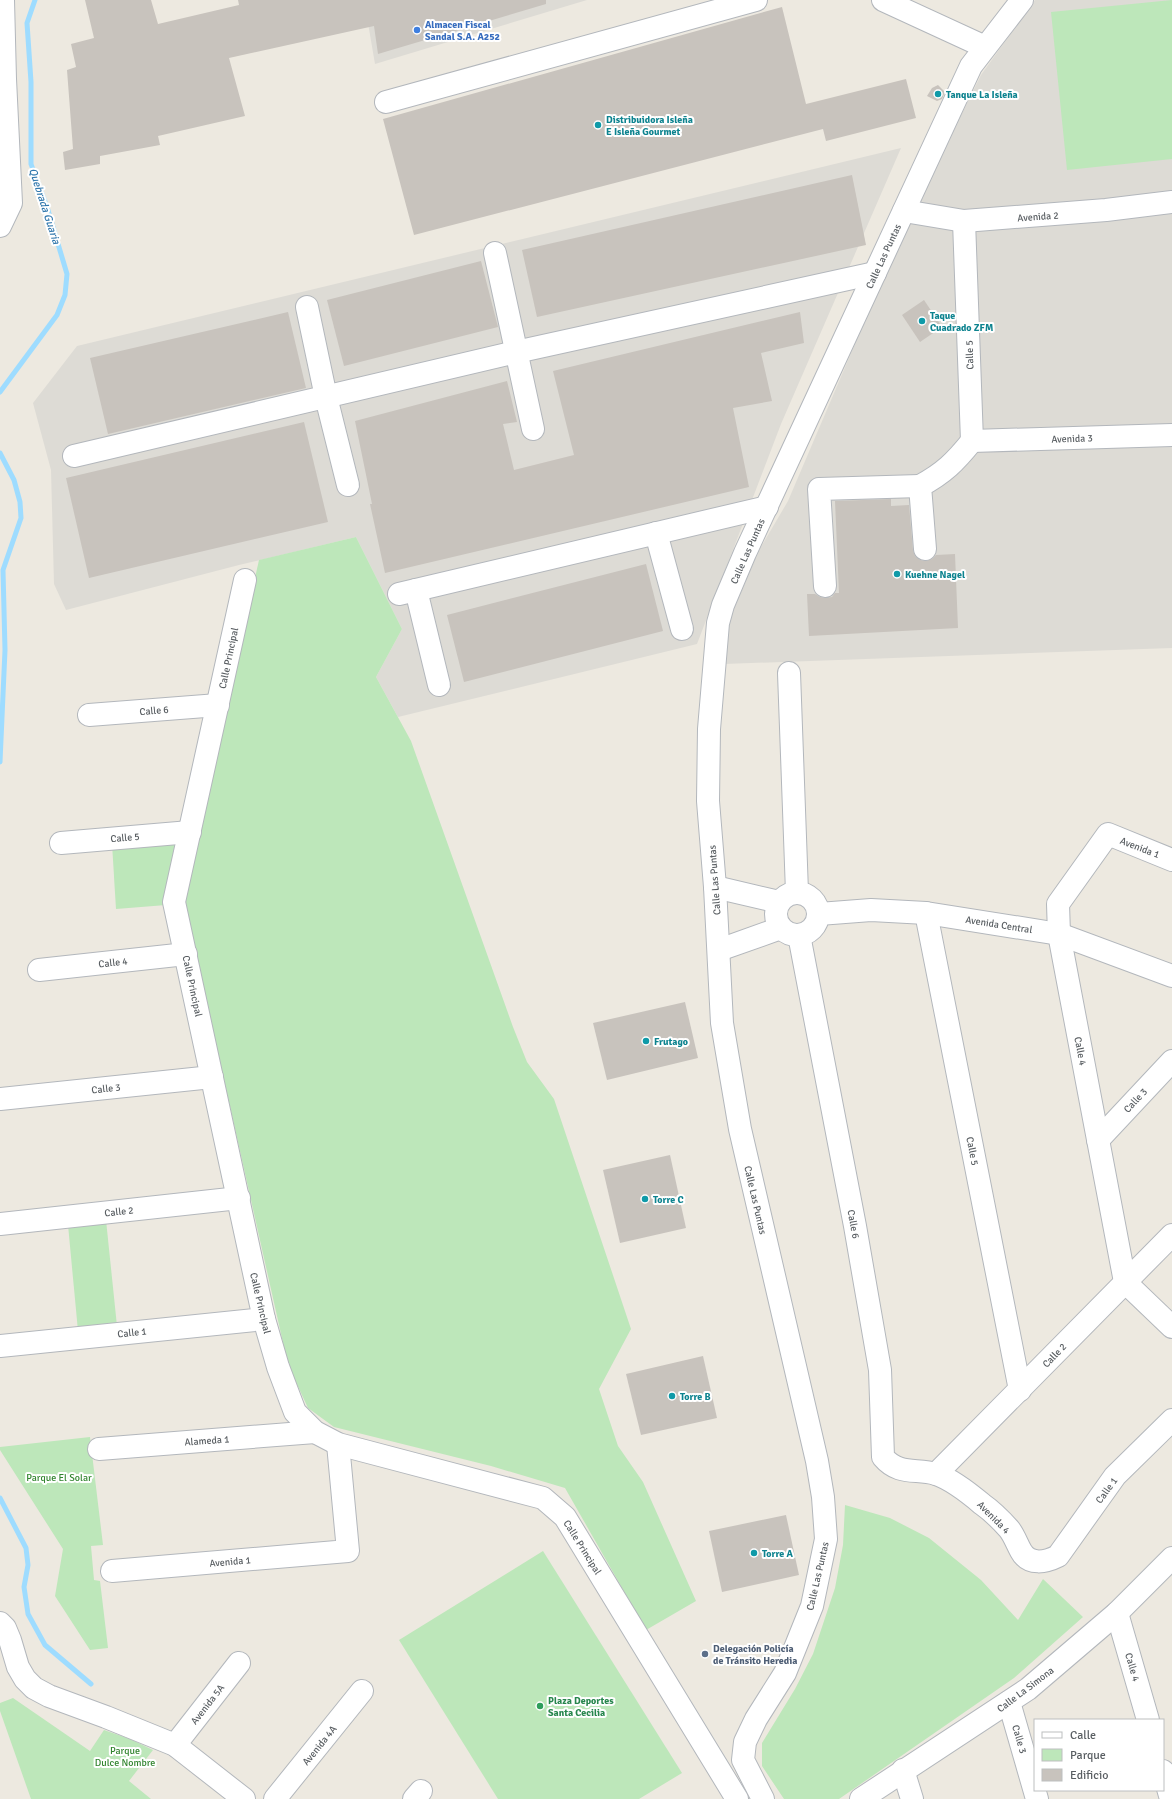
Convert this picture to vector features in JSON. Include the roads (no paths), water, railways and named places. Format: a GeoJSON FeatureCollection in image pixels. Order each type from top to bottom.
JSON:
{"type":"FeatureCollection","features":[{"type":"Feature","properties":{"kind":"street"},"geometry":{"type":"LineString","coordinates":[[0,226],[11,203],[2,80],[3,0]]}},
{"type":"Feature","properties":{"kind":"street"},"geometry":{"type":"LineString","coordinates":[[386,102],[756,0]]}},
{"type":"Feature","properties":{"kind":"street"},"geometry":{"type":"LineString","coordinates":[[883,0],[986,47]]}},
{"type":"Feature","properties":{"kind":"street","name":"Calle Las Puntas"},"geometry":{"type":"LineString","coordinates":[[763,1799],[743,1760],[745,1742],[756,1719],[785,1673],[812,1606],[826,1539],[823,1497],[817,1461],[740,1129],[722,1023],[719,950],[708,801],[709,729],[716,638],[723,605],[971,66],[1022,0]]}},
{"type":"Feature","properties":{"kind":"street","name":"Avenida 2"},"geometry":{"type":"LineString","coordinates":[[904,211],[964,222],[1106,210],[1172,202]]}},
{"type":"Feature","properties":{"kind":"street","name":"Calle 5"},"geometry":{"type":"LineString","coordinates":[[964,222],[972,441]]}},
{"type":"Feature","properties":{"kind":"street"},"geometry":{"type":"LineString","coordinates":[[495,253],[533,429]]}},
{"type":"Feature","properties":{"kind":"street"},"geometry":{"type":"LineString","coordinates":[[74,456],[516,352],[875,273]]}},
{"type":"Feature","properties":{"kind":"street"},"geometry":{"type":"LineString","coordinates":[[307,307],[326,397],[348,485]]}},
{"type":"Feature","properties":{"kind":"street","name":"Avenida 3"},"geometry":{"type":"LineString","coordinates":[[972,441],[1172,435]]}},
{"type":"Feature","properties":{"kind":"street"},"geometry":{"type":"LineString","coordinates":[[825,586],[819,489],[920,486],[939,476],[957,461],[972,441]]}},
{"type":"Feature","properties":{"kind":"street"},"geometry":{"type":"LineString","coordinates":[[920,486],[925,549]]}},
{"type":"Feature","properties":{"kind":"street"},"geometry":{"type":"LineString","coordinates":[[439,685],[407,592],[767,507]]}},
{"type":"Feature","properties":{"kind":"street"},"geometry":{"type":"LineString","coordinates":[[656,533],[682,629]]}},
{"type":"Feature","properties":{"kind":"street","name":"Calle Principal"},"geometry":{"type":"LineString","coordinates":[[245,580],[174,902],[264,1319],[278,1367],[295,1412],[315,1432],[338,1444],[543,1498],[565,1517],[738,1799]]}},
{"type":"Feature","properties":{"kind":"street"},"geometry":{"type":"LineString","coordinates":[[789,673],[788,897],[776,916],[790,932]]}},
{"type":"Feature","properties":{"kind":"street","name":"Calle 6"},"geometry":{"type":"LineString","coordinates":[[89,715],[218,705]]}},
{"type":"Feature","properties":{"kind":"street","name":"Calle 5"},"geometry":{"type":"LineString","coordinates":[[61,843],[190,832]]}},
{"type":"Feature","properties":{"kind":"street","name":"Calle 4"},"geometry":{"type":"LineString","coordinates":[[1108,834],[1058,904],[1059,934],[1125,1282]]}},
{"type":"Feature","properties":{"kind":"street","name":"Avenida 1"},"geometry":{"type":"LineString","coordinates":[[1108,834],[1172,860]]}},
{"type":"Feature","properties":{"kind":"street"},"geometry":{"type":"LineString","coordinates":[[715,887],[788,897],[804,893],[815,902],[819,914],[817,922],[807,933],[790,932],[719,950]]}},
{"type":"Feature","properties":{"kind":"street","name":"Avenida Central"},"geometry":{"type":"LineString","coordinates":[[819,914],[871,910],[926,913],[1059,934],[1172,976]]}},
{"type":"Feature","properties":{"kind":"street","name":"Calle 5"},"geometry":{"type":"LineString","coordinates":[[926,913],[1020,1390]]}},
{"type":"Feature","properties":{"kind":"street","name":"Calle 6"},"geometry":{"type":"LineString","coordinates":[[790,932],[853,1218],[880,1370],[883,1457],[890,1465],[905,1471],[936,1474]]}},
{"type":"Feature","properties":{"kind":"street","name":"Calle 4"},"geometry":{"type":"LineString","coordinates":[[39,970],[186,954]]}},
{"type":"Feature","properties":{"kind":"street","name":"Calle 3"},"geometry":{"type":"LineString","coordinates":[[1098,1140],[1172,1061]]}},
{"type":"Feature","properties":{"kind":"street","name":"Calle 3"},"geometry":{"type":"LineString","coordinates":[[0,1099],[212,1077]]}},
{"type":"Feature","properties":{"kind":"street","name":"Calle 2"},"geometry":{"type":"LineString","coordinates":[[0,1224],[239,1198]]}},
{"type":"Feature","properties":{"kind":"street","name":"Calle 2"},"geometry":{"type":"LineString","coordinates":[[936,1474],[1172,1235]]}},
{"type":"Feature","properties":{"kind":"street"},"geometry":{"type":"LineString","coordinates":[[1125,1282],[1172,1327]]}},
{"type":"Feature","properties":{"kind":"street","name":"Calle 1"},"geometry":{"type":"LineString","coordinates":[[0,1346],[264,1319]]}},
{"type":"Feature","properties":{"kind":"street","name":"Calle 1"},"geometry":{"type":"LineString","coordinates":[[1046,1562],[1058,1556],[1115,1476],[1172,1420]]}},
{"type":"Feature","properties":{"kind":"street","name":"Alameda 1"},"geometry":{"type":"LineString","coordinates":[[99,1449],[315,1432]]}},
{"type":"Feature","properties":{"kind":"street","name":"Avenida 1"},"geometry":{"type":"LineString","coordinates":[[112,1571],[348,1551],[338,1444]]}},
{"type":"Feature","properties":{"kind":"street","name":"Avenida 4"},"geometry":{"type":"LineString","coordinates":[[936,1474],[964,1490],[989,1509],[1010,1530],[1022,1553],[1034,1561],[1046,1562]]}},
{"type":"Feature","properties":{"kind":"street","name":"Calle La Simona"},"geometry":{"type":"LineString","coordinates":[[861,1799],[1028,1689],[1117,1614],[1172,1558]]}},
{"type":"Feature","properties":{"kind":"street","name":"Calle 4"},"geometry":{"type":"LineString","coordinates":[[1117,1614],[1148,1719]]}},
{"type":"Feature","properties":{"kind":"street"},"geometry":{"type":"LineString","coordinates":[[0,1623],[5,1628],[10,1640],[18,1667],[25,1679],[34,1688],[49,1696],[175,1745],[244,1799]]}},
{"type":"Feature","properties":{"kind":"street","name":"Avenida 5A"},"geometry":{"type":"LineString","coordinates":[[175,1745],[239,1663]]}},
{"type":"Feature","properties":{"kind":"street","name":"Avenida 4A"},"geometry":{"type":"LineString","coordinates":[[275,1799],[362,1691]]}},
{"type":"Feature","properties":{"kind":"street","name":"Calle 3"},"geometry":{"type":"LineString","coordinates":[[1009,1702],[1034,1789]]}},
{"type":"Feature","properties":{"kind":"street"},"geometry":{"type":"LineString","coordinates":[[904,1770],[912,1799]]}},
{"type":"Feature","properties":{"kind":"street"},"geometry":{"type":"LineString","coordinates":[[1164,1774],[1171,1799]]}},
{"type":"Feature","properties":{"kind":"waterway","name":"Quebrada Guaria"},"geometry":{"type":"LineString","coordinates":[[0,392],[57,315],[65,295],[67,274],[47,207],[31,164],[31,82],[27,23],[35,0]]}},
{"type":"Feature","properties":{"kind":"waterway","name":"Quebrada Guaria"},"geometry":{"type":"LineString","coordinates":[[0,453],[14,480],[20,502],[21,518],[3,570],[5,650],[0,762]]}},
{"type":"Feature","properties":{"kind":"waterway"},"geometry":{"type":"LineString","coordinates":[[0,1498],[26,1548],[28,1565],[24,1587],[28,1614],[45,1645],[91,1684]]}},
{"type":"Feature","properties":{"kind":"place","name":"Almacen Fiscal Sandal S.A. A252"},"geometry":{"type":"Point","coordinates":[417,30]}},
{"type":"Feature","properties":{"kind":"place","name":"Tanque La Isleña"},"geometry":{"type":"Point","coordinates":[938,94]}},
{"type":"Feature","properties":{"kind":"place","name":"Distribuidora Isleña E Isleña Gourmet"},"geometry":{"type":"Point","coordinates":[598,125]}},
{"type":"Feature","properties":{"kind":"place","name":"Taque Cuadrado ZFM"},"geometry":{"type":"Point","coordinates":[922,321]}},
{"type":"Feature","properties":{"kind":"place","name":"Kuehne Nagel"},"geometry":{"type":"Point","coordinates":[897,574]}},
{"type":"Feature","properties":{"kind":"place","name":"Frutago"},"geometry":{"type":"Point","coordinates":[646,1041]}},
{"type":"Feature","properties":{"kind":"place","name":"Torre C"},"geometry":{"type":"Point","coordinates":[645,1199]}},
{"type":"Feature","properties":{"kind":"place","name":"Torre B"},"geometry":{"type":"Point","coordinates":[672,1396]}},
{"type":"Feature","properties":{"kind":"place","name":"Torre A"},"geometry":{"type":"Point","coordinates":[754,1553]}},
{"type":"Feature","properties":{"kind":"place","name":"Delegación Policía de Tránsito Heredia"},"geometry":{"type":"Point","coordinates":[705,1654]}},
{"type":"Feature","properties":{"kind":"place","name":"Plaza Deportes Santa Cecilia"},"geometry":{"type":"Point","coordinates":[540,1706]}},
{"type":"Feature","properties":{"kind":"park label","name":"Parque El Solar"},"geometry":{"type":"Point","coordinates":[59,1477]}},
{"type":"Feature","properties":{"kind":"park label","name":"Parque Dulce Nombre"},"geometry":{"type":"Point","coordinates":[125,1756]}}]}
